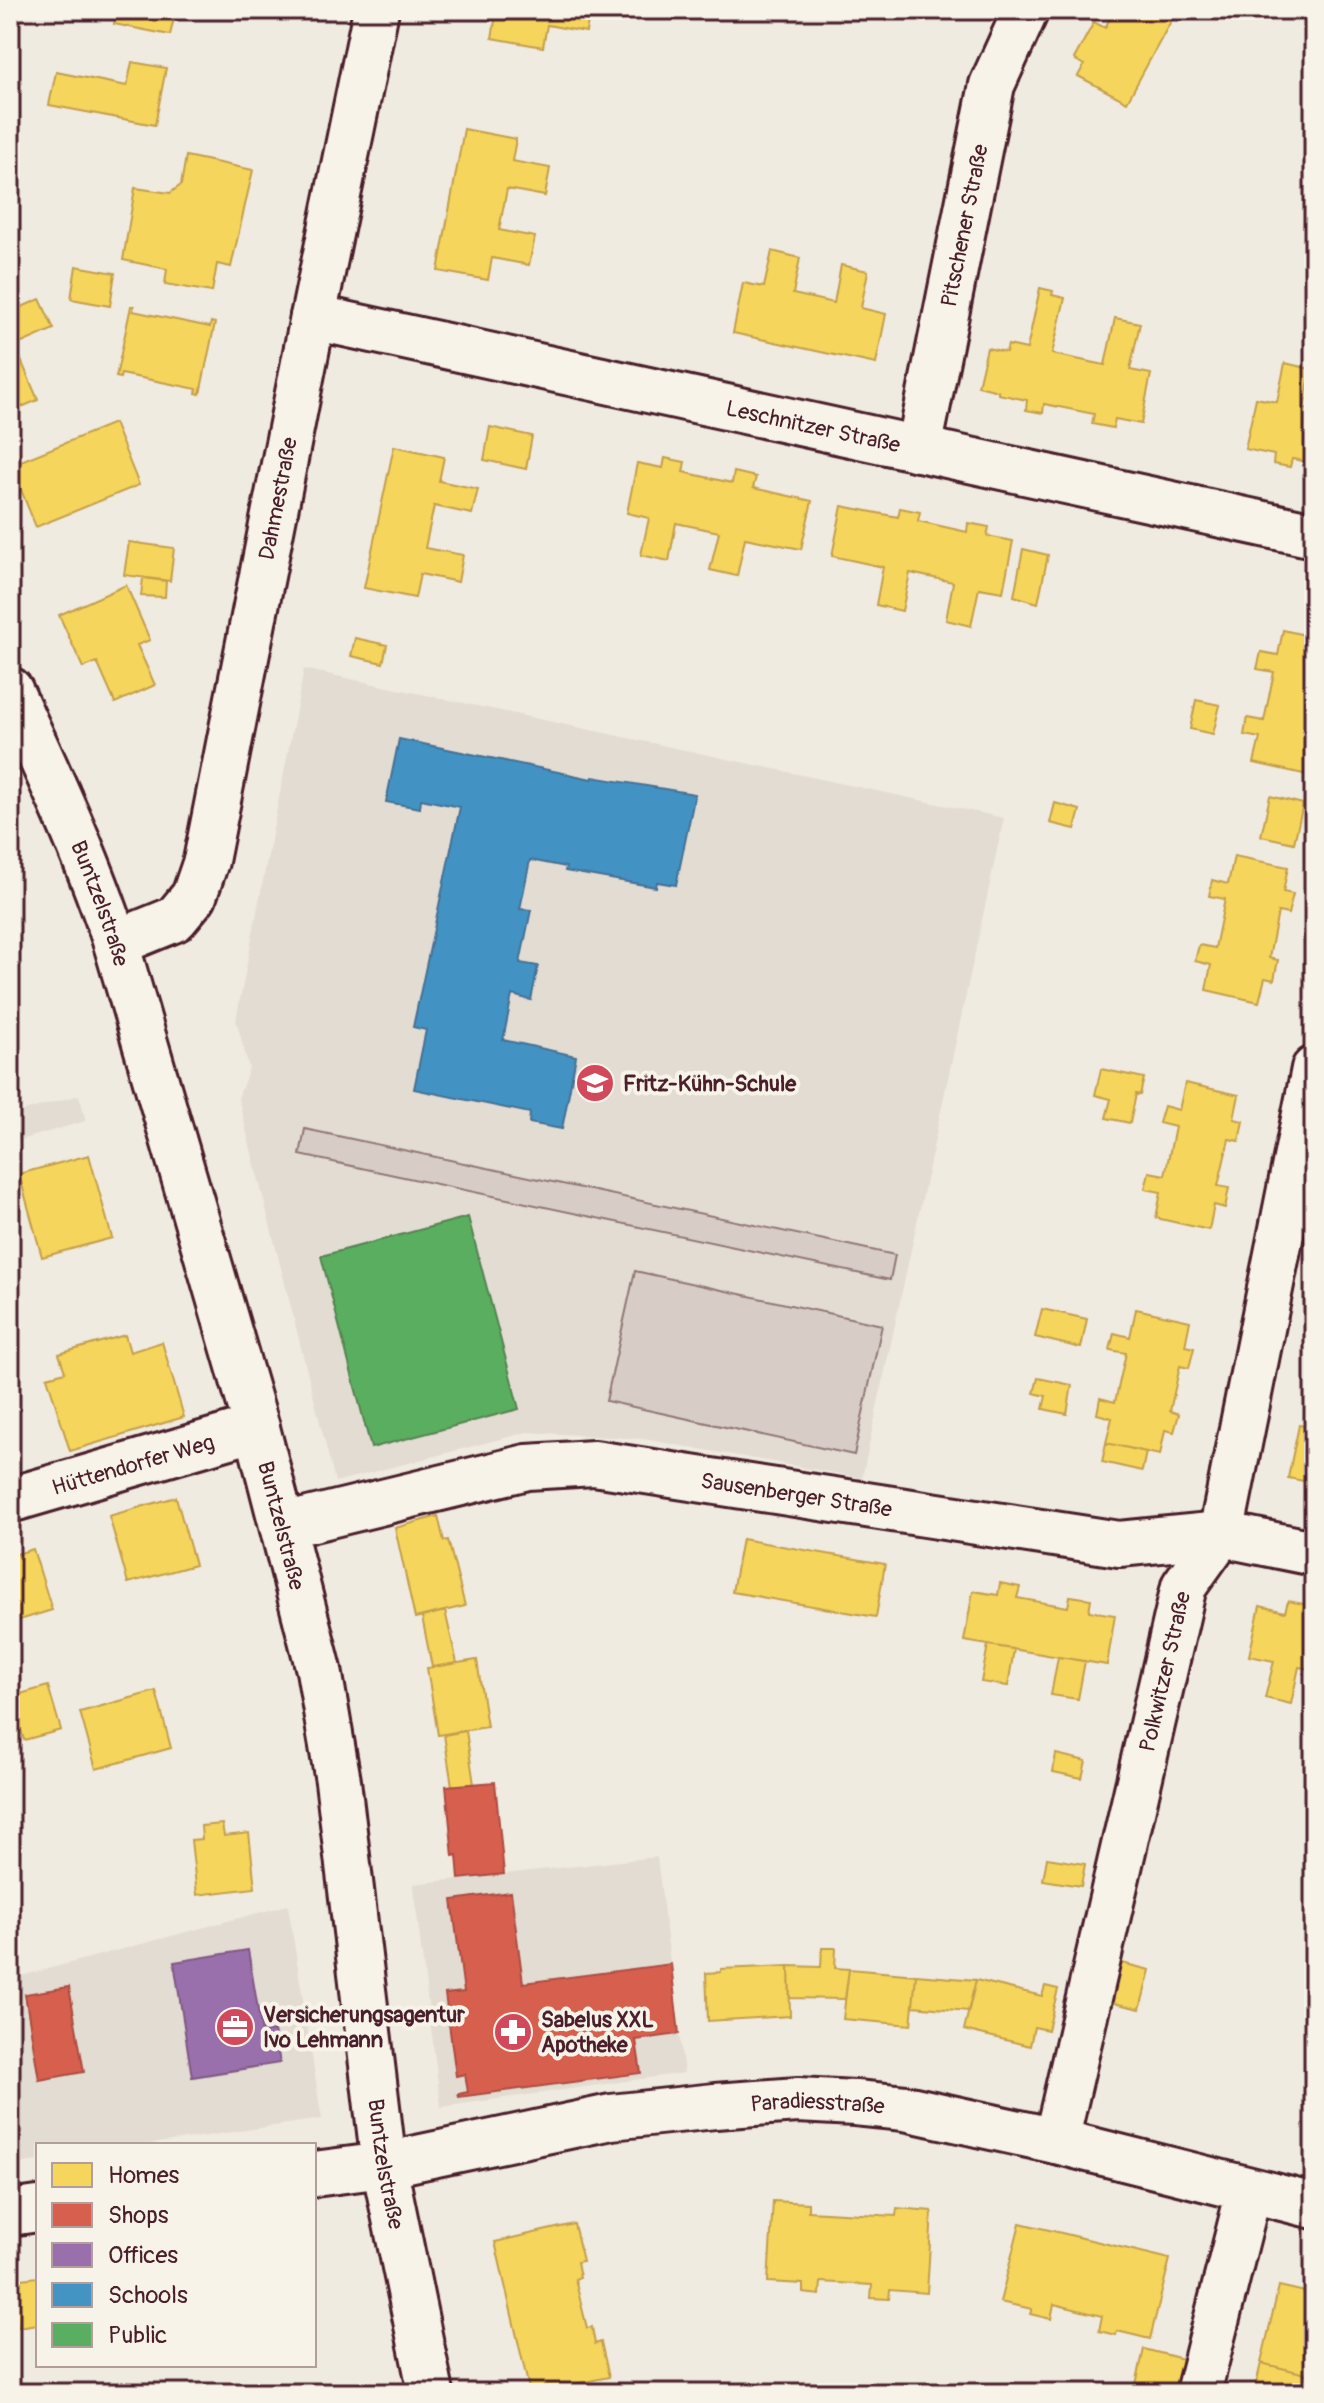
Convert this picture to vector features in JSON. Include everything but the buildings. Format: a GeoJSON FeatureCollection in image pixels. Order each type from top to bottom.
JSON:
{"type":"FeatureCollection","features":[{"type":"Feature","properties":{"kind":"street","name":"Dahmestraße"},"geometry":{"type":"LineString","coordinates":[[116,943],[175,919],[194,896],[206,861],[376,10]]}},
{"type":"Feature","properties":{"kind":"street","name":"Pitschener Straße"},"geometry":{"type":"LineString","coordinates":[[919,449],[992,85],[1026,10]]}},
{"type":"Feature","properties":{"kind":"street","name":"Leschnitzer Straße"},"geometry":{"type":"LineString","coordinates":[[313,317],[1314,535]]}},
{"type":"Feature","properties":{"kind":"street","name":"Buntzelstraße"},"geometry":{"type":"LineString","coordinates":[[10,690],[106,911],[284,1526],[319,1670],[334,1753],[384,2165],[431,2393]]}},
{"type":"Feature","properties":{"kind":"street","name":"Polkwitzer Straße"},"geometry":{"type":"LineString","coordinates":[[1056,2141],[1184,1586],[1221,1534],[1314,1069]]}},
{"type":"Feature","properties":{"kind":"street","name":"Hüttendorfer Weg"},"geometry":{"type":"LineString","coordinates":[[10,1500],[257,1428]]}},
{"type":"Feature","properties":{"kind":"street","name":"Sausenberger Straße"},"geometry":{"type":"LineString","coordinates":[[284,1526],[527,1467],[594,1463],[1119,1544],[1221,1534],[1314,1553]]}},
{"type":"Feature","properties":{"kind":"street","name":"Paradiesstraße"},"geometry":{"type":"LineString","coordinates":[[316,2174],[384,2165],[611,2117],[798,2100],[905,2108],[1056,2141],[1314,2206]]}},
{"type":"Feature","properties":{"kind":"street"},"geometry":{"type":"LineString","coordinates":[[1198,2393],[1249,2191]]}},
{"type":"Feature","properties":{"kind":"street"},"geometry":{"type":"LineString","coordinates":[[10,2213],[36,2209]]}},
{"type":"Feature","properties":{"kind":"shaded area","name":"Fritz-Kühn-Schule"},"geometry":{"type":"Polygon","coordinates":[[[304,669],[1004,818],[862,1478],[643,1439],[528,1432],[335,1482],[238,1098],[249,1068],[236,1020],[304,669]]]}},
{"type":"Feature","properties":{"kind":"shaded area"},"geometry":{"type":"Polygon","coordinates":[[[79,1095],[86,1121],[10,1143],[10,1115],[79,1095]]]}},
{"type":"Feature","properties":{"kind":"shaded area"},"geometry":{"type":"Polygon","coordinates":[[[305,1129],[895,1255],[890,1280],[300,1155],[305,1129]]]}},
{"type":"Feature","properties":{"kind":"shaded area"},"geometry":{"type":"Polygon","coordinates":[[[635,1271],[882,1325],[854,1455],[606,1401],[635,1271]]]}},
{"type":"Feature","properties":{"kind":"shaded area"},"geometry":{"type":"Polygon","coordinates":[[[657,1857],[684,2073],[441,2107],[413,1884],[657,1857]]]}},
{"type":"Feature","properties":{"kind":"shaded area"},"geometry":{"type":"Polygon","coordinates":[[[288,1905],[322,2119],[159,2143],[36,2143],[36,2161],[10,2165],[10,1979],[288,1905]]]}},
{"type":"Feature","properties":{"kind":"place","name":"Fritz-Kühn-Schule"},"geometry":{"type":"Point","coordinates":[595,1083]}},
{"type":"Feature","properties":{"kind":"place","name":"Versicherungsagentur Ivo Lehmann"},"geometry":{"type":"Point","coordinates":[235,2027]}},
{"type":"Feature","properties":{"kind":"place","name":"Sabelus XXL Apotheke"},"geometry":{"type":"Point","coordinates":[513,2032]}}]}
